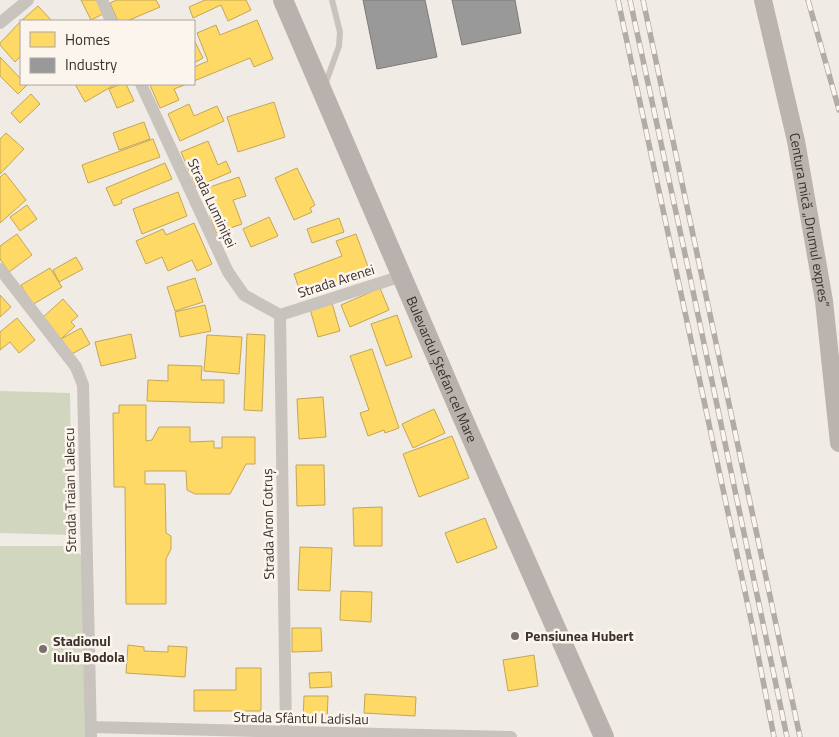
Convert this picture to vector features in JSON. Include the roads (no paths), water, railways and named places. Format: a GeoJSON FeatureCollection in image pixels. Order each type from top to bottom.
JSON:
{"type":"FeatureCollection","features":[{"type":"Feature","properties":{"kind":"main road","name":"Bulevardul Ștefan cel Mare"},"geometry":{"type":"LineString","coordinates":[[283,0],[461,414],[604,737]]}},
{"type":"Feature","properties":{"kind":"main road","name":"Centura mică „Drumul expres”"},"geometry":{"type":"LineString","coordinates":[[763,0],[796,141],[820,282],[839,444]]}},
{"type":"Feature","properties":{"kind":"street"},"geometry":{"type":"LineString","coordinates":[[0,23],[28,0]]}},
{"type":"Feature","properties":{"kind":"street"},"geometry":{"type":"LineString","coordinates":[[102,0],[112,20]]}},
{"type":"Feature","properties":{"kind":"street","name":"Strada Luminiței"},"geometry":{"type":"LineString","coordinates":[[140,85],[228,272],[244,295],[280,315]]}},
{"type":"Feature","properties":{"kind":"street","name":"Strada Traian Lalescu"},"geometry":{"type":"LineString","coordinates":[[0,269],[76,367],[83,385],[91,732]]}},
{"type":"Feature","properties":{"kind":"street","name":"Strada Arenei"},"geometry":{"type":"LineString","coordinates":[[280,315],[402,276]]}},
{"type":"Feature","properties":{"kind":"street","name":"Strada Aron Cotruș"},"geometry":{"type":"LineString","coordinates":[[280,315],[286,733]]}},
{"type":"Feature","properties":{"kind":"street","name":"Strada Sfântul Ladislau"},"geometry":{"type":"LineString","coordinates":[[91,732],[511,737]]}},
{"type":"Feature","properties":{"kind":"lane"},"geometry":{"type":"LineString","coordinates":[[322,91],[339,46],[340,32],[332,0]]}},
{"type":"Feature","properties":{"kind":"railway"},"geometry":{"type":"LineString","coordinates":[[618,0],[753,629],[774,737]]}},
{"type":"Feature","properties":{"kind":"railway"},"geometry":{"type":"LineString","coordinates":[[630,0],[787,737]]}},
{"type":"Feature","properties":{"kind":"railway"},"geometry":{"type":"LineString","coordinates":[[643,0],[800,737]]}},
{"type":"Feature","properties":{"kind":"railway"},"geometry":{"type":"LineString","coordinates":[[808,0],[839,110]]}},
{"type":"Feature","properties":{"kind":"place","name":"Pensiunea Hubert"},"geometry":{"type":"Point","coordinates":[515,636]}},
{"type":"Feature","properties":{"kind":"place","name":"Stadionul Iuliu Bodola"},"geometry":{"type":"Point","coordinates":[43,649]}}]}
